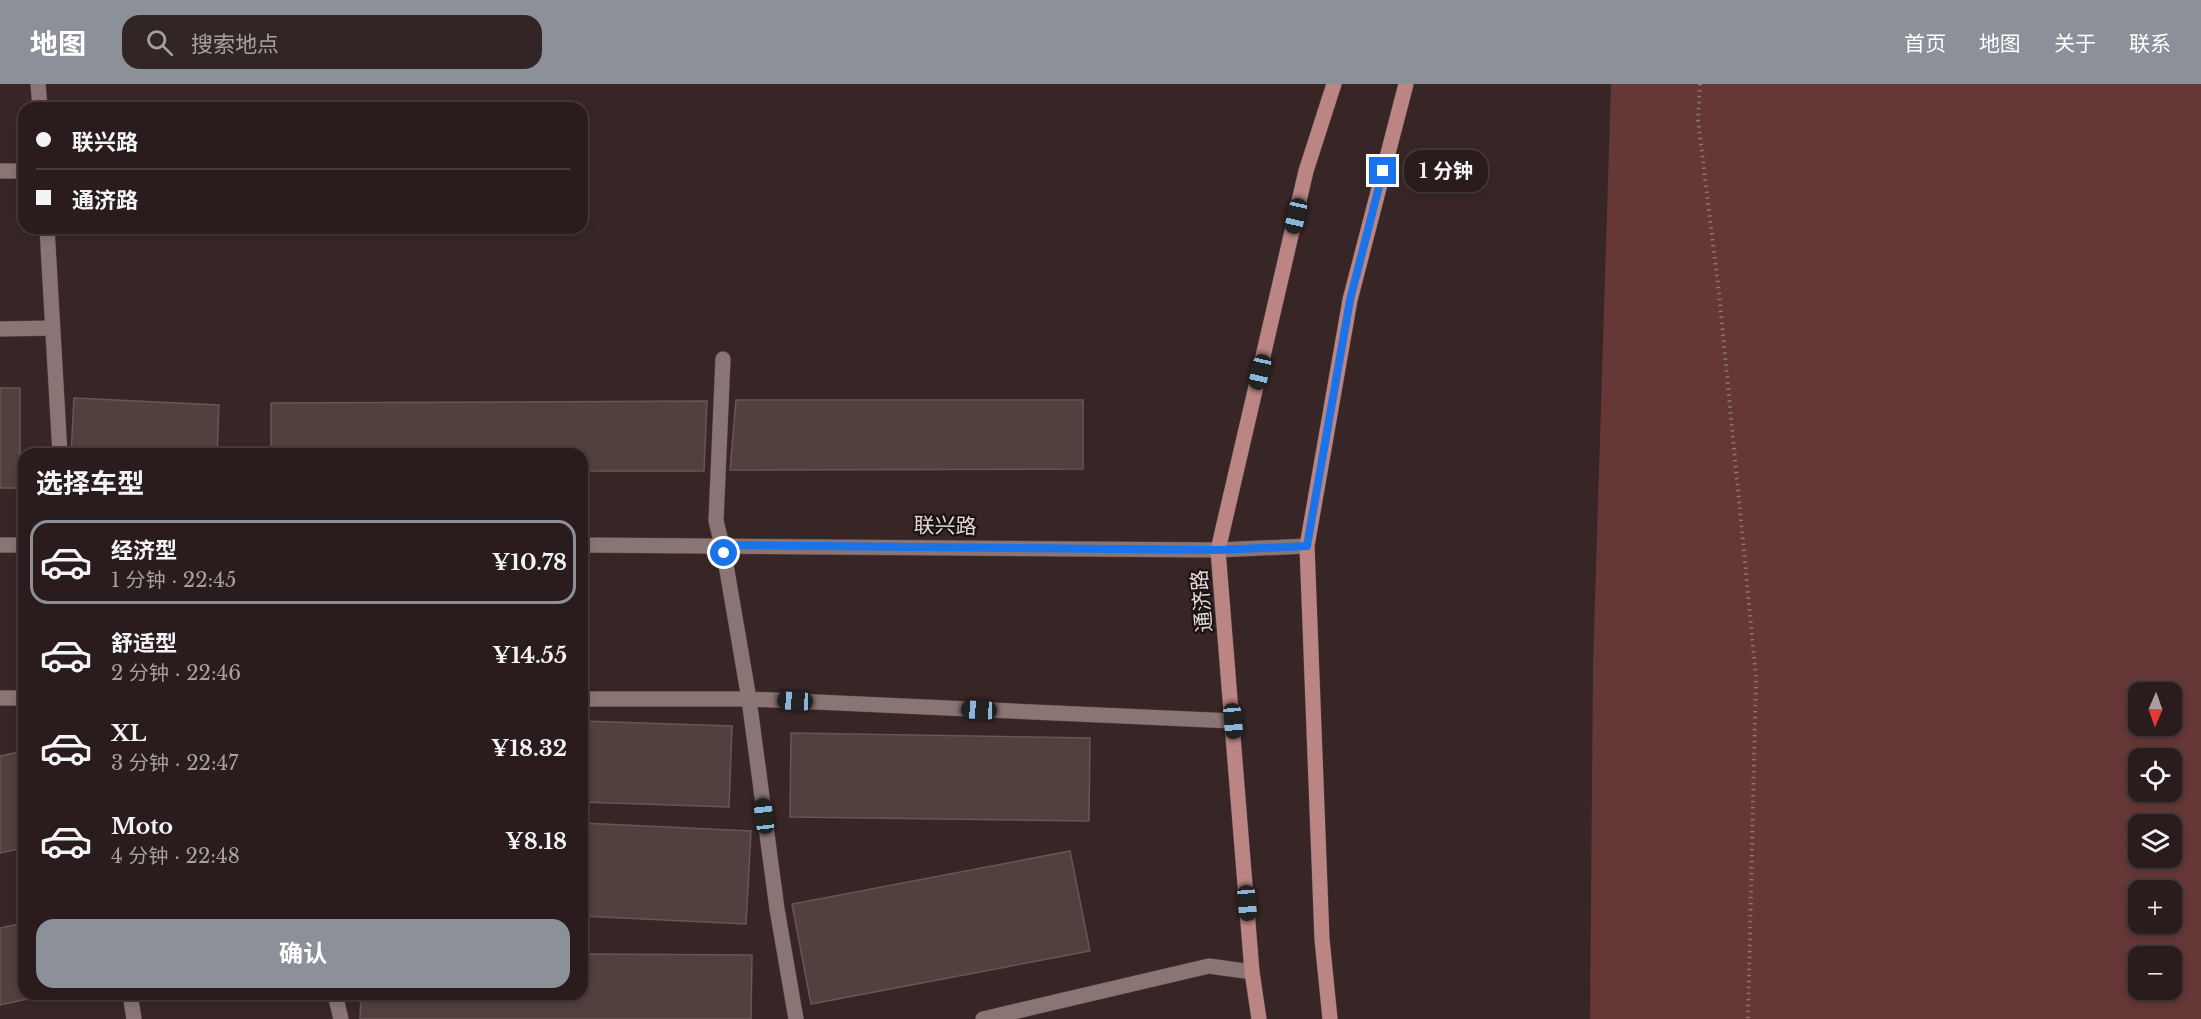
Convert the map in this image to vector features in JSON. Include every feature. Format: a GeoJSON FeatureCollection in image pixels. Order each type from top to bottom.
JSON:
{"type":"FeatureCollection","features":[{"type":"Feature","properties":{"kind":"main road","name":"通济路"},"geometry":{"type":"LineString","coordinates":[[1259,1019],[1252,972],[1218,550],[1306,171],[1334,84]]}},
{"type":"Feature","properties":{"kind":"main road"},"geometry":{"type":"LineString","coordinates":[[1330,1019],[1322,939],[1307,546],[1350,300],[1406,84]]}},
{"type":"Feature","properties":{"kind":"street"},"geometry":{"type":"LineString","coordinates":[[38,84],[40,102]]}},
{"type":"Feature","properties":{"kind":"street"},"geometry":{"type":"LineString","coordinates":[[0,171],[18,171]]}},
{"type":"Feature","properties":{"kind":"street"},"geometry":{"type":"LineString","coordinates":[[47,234],[60,448]]}},
{"type":"Feature","properties":{"kind":"street"},"geometry":{"type":"LineString","coordinates":[[0,329],[53,328]]}},
{"type":"Feature","properties":{"kind":"street"},"geometry":{"type":"LineString","coordinates":[[723,359],[716,521],[723,545],[749,699],[777,909],[796,1019]]}},
{"type":"Feature","properties":{"kind":"street"},"geometry":{"type":"LineString","coordinates":[[0,545],[18,545]]}},
{"type":"Feature","properties":{"kind":"street","name":"联兴路"},"geometry":{"type":"LineString","coordinates":[[588,545],[1218,550],[1307,546]]}},
{"type":"Feature","properties":{"kind":"street"},"geometry":{"type":"LineString","coordinates":[[0,698],[18,698]]}},
{"type":"Feature","properties":{"kind":"street"},"geometry":{"type":"LineString","coordinates":[[588,699],[749,699],[1233,721]]}},
{"type":"Feature","properties":{"kind":"street"},"geometry":{"type":"LineString","coordinates":[[983,1019],[1209,966],[1252,972]]}},
{"type":"Feature","properties":{"kind":"street"},"geometry":{"type":"LineString","coordinates":[[131,1000],[134,1019]]}},
{"type":"Feature","properties":{"kind":"street"},"geometry":{"type":"LineString","coordinates":[[336,1000],[340,1019]]}},
{"type":"Feature","properties":{"kind":"path"},"geometry":{"type":"LineString","coordinates":[[1700,84],[1698,120],[1719,293],[1756,677],[1748,1019]]}},
{"type":"Feature","properties":{"kind":"shaded area"},"geometry":{"type":"Polygon","coordinates":[[[1611,84],[2201,84],[2201,1019],[1590,1019],[1593,664],[1611,84]]]}},
{"type":"Feature","properties":{"kind":"building"},"geometry":{"type":"Polygon","coordinates":[[[0,388],[20,388],[18,488],[0,488],[0,388]]]}},
{"type":"Feature","properties":{"kind":"building"},"geometry":{"type":"Polygon","coordinates":[[[74,398],[219,405],[217,448],[71,448],[74,398]]]}},
{"type":"Feature","properties":{"kind":"building"},"geometry":{"type":"Polygon","coordinates":[[[736,400],[1083,400],[1083,469],[730,470],[736,400]]]}},
{"type":"Feature","properties":{"kind":"building"},"geometry":{"type":"Polygon","coordinates":[[[707,401],[704,471],[588,471],[588,448],[271,448],[271,403],[707,401]]]}},
{"type":"Feature","properties":{"kind":"building"},"geometry":{"type":"Polygon","coordinates":[[[588,721],[732,726],[729,807],[588,802],[588,721]]]}},
{"type":"Feature","properties":{"kind":"building"},"geometry":{"type":"Polygon","coordinates":[[[791,733],[1090,738],[1089,821],[790,817],[791,733]]]}},
{"type":"Feature","properties":{"kind":"building"},"geometry":{"type":"Polygon","coordinates":[[[18,752],[18,849],[0,853],[0,756],[18,752]]]}},
{"type":"Feature","properties":{"kind":"building"},"geometry":{"type":"Polygon","coordinates":[[[588,823],[751,831],[746,924],[588,916],[588,823]]]}},
{"type":"Feature","properties":{"kind":"building"},"geometry":{"type":"Polygon","coordinates":[[[1070,851],[1090,951],[811,1004],[792,904],[1070,851]]]}},
{"type":"Feature","properties":{"kind":"building"},"geometry":{"type":"Polygon","coordinates":[[[18,924],[18,1000],[23,1000],[0,1005],[0,928],[18,924]]]}},
{"type":"Feature","properties":{"kind":"building"},"geometry":{"type":"Polygon","coordinates":[[[588,954],[752,955],[751,1019],[360,1019],[361,1000],[588,1000],[588,954]]]}},
{"type":"Feature","properties":{"kind":"route"},"geometry":{"type":"LineString","coordinates":[[724,553],[723,545],[1218,550],[1307,546],[1350,300],[1383,171]]}}]}
